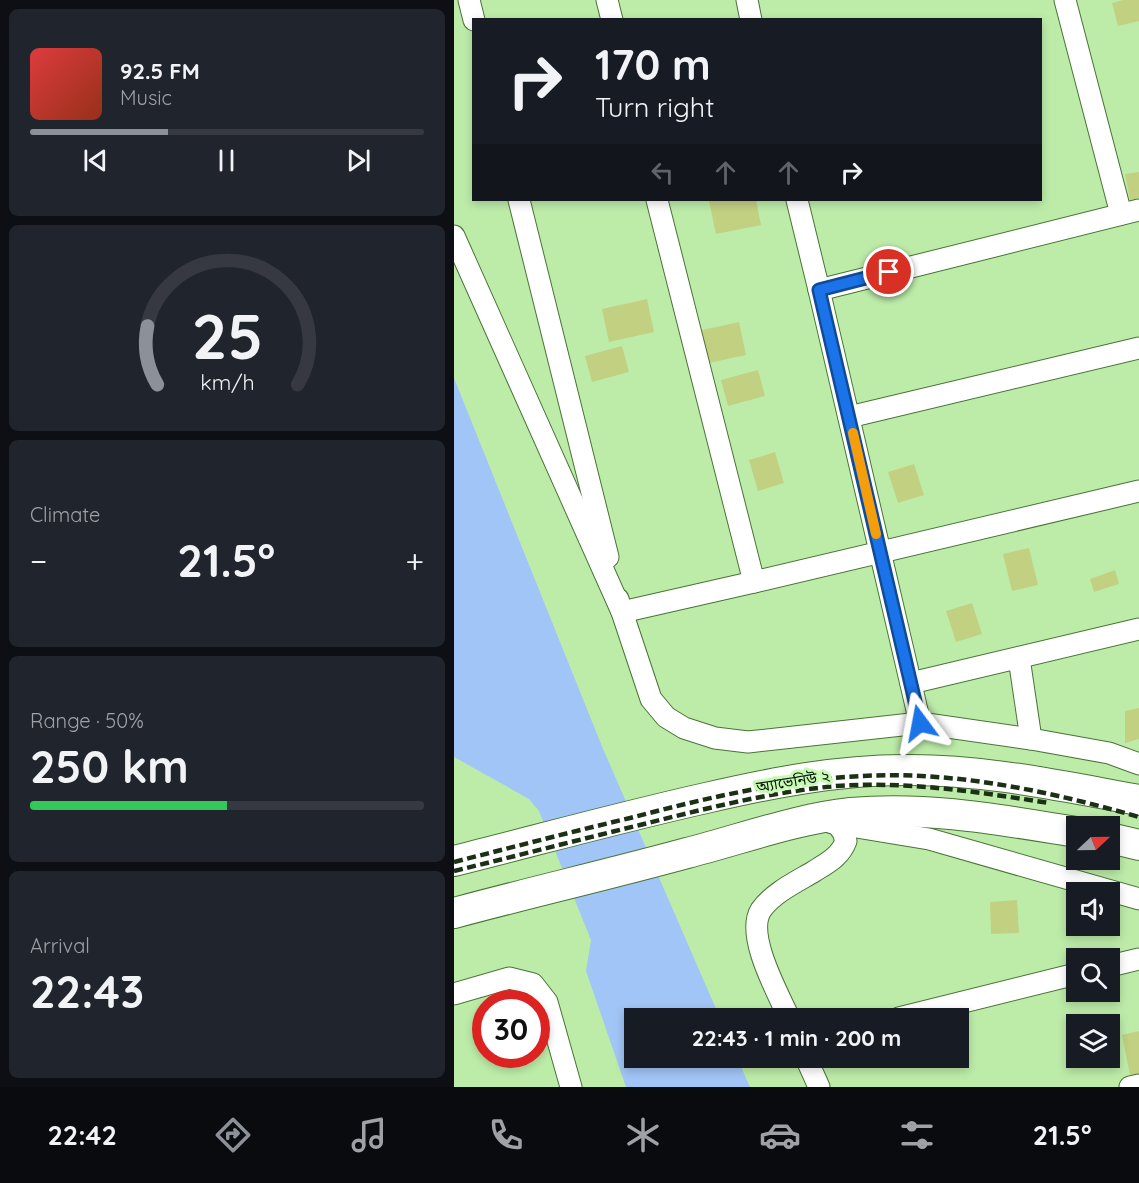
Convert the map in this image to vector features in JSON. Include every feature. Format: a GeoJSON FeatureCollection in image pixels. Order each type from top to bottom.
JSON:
{"type":"FeatureCollection","features":[{"type":"Feature","properties":{"kind":"main road","name":"অ্যাভেনিউ ২"},"geometry":{"type":"LineString","coordinates":[[454,861],[670,806],[747,789],[861,771],[955,772],[1034,781],[1138,800]]}},
{"type":"Feature","properties":{"kind":"main road"},"geometry":{"type":"LineString","coordinates":[[454,913],[689,853],[779,827],[824,822],[850,813],[924,811],[972,815],[1066,830]]}},
{"type":"Feature","properties":{"kind":"main road"},"geometry":{"type":"LineString","coordinates":[[1120,840],[1138,844]]}},
{"type":"Feature","properties":{"kind":"street"},"geometry":{"type":"LineString","coordinates":[[469,0],[474,18]]}},
{"type":"Feature","properties":{"kind":"street"},"geometry":{"type":"LineString","coordinates":[[607,0],[612,18]]}},
{"type":"Feature","properties":{"kind":"street"},"geometry":{"type":"LineString","coordinates":[[746,0],[750,18]]}},
{"type":"Feature","properties":{"kind":"street"},"geometry":{"type":"LineString","coordinates":[[819,290],[1130,212],[1065,0]]}},
{"type":"Feature","properties":{"kind":"street"},"geometry":{"type":"LineString","coordinates":[[519,201],[622,612],[651,699],[666,717],[685,728],[715,738],[748,742],[920,723],[1032,739],[1134,759]]}},
{"type":"Feature","properties":{"kind":"street"},"geometry":{"type":"LineString","coordinates":[[657,201],[754,582]]}},
{"type":"Feature","properties":{"kind":"street"},"geometry":{"type":"LineString","coordinates":[[797,201],[920,723]]}},
{"type":"Feature","properties":{"kind":"street"},"geometry":{"type":"LineString","coordinates":[[454,236],[622,612]]}},
{"type":"Feature","properties":{"kind":"street"},"geometry":{"type":"LineString","coordinates":[[849,417],[1138,348]]}},
{"type":"Feature","properties":{"kind":"street"},"geometry":{"type":"LineString","coordinates":[[622,612],[1138,491]]}},
{"type":"Feature","properties":{"kind":"street"},"geometry":{"type":"LineString","coordinates":[[911,683],[1138,629]]}},
{"type":"Feature","properties":{"kind":"street"},"geometry":{"type":"LineString","coordinates":[[1019,658],[1032,739]]}},
{"type":"Feature","properties":{"kind":"street"},"geometry":{"type":"LineString","coordinates":[[824,822],[929,839],[1138,899]]}},
{"type":"Feature","properties":{"kind":"street"},"geometry":{"type":"LineString","coordinates":[[785,1008],[757,943],[756,926],[761,911],[770,901],[783,890],[841,853],[846,841],[843,832],[824,822]]}},
{"type":"Feature","properties":{"kind":"street"},"geometry":{"type":"LineString","coordinates":[[1120,964],[1138,959]]}},
{"type":"Feature","properties":{"kind":"street"},"geometry":{"type":"LineString","coordinates":[[939,1008],[1066,976]]}},
{"type":"Feature","properties":{"kind":"street"},"geometry":{"type":"LineString","coordinates":[[454,994],[509,978],[533,984],[538,990]]}},
{"type":"Feature","properties":{"kind":"street"},"geometry":{"type":"LineString","coordinates":[[550,1009],[584,1087]]}},
{"type":"Feature","properties":{"kind":"street"},"geometry":{"type":"LineString","coordinates":[[550,1013],[571,1087]]}},
{"type":"Feature","properties":{"kind":"street"},"geometry":{"type":"LineString","coordinates":[[810,1068],[819,1087]]}},
{"type":"Feature","properties":{"kind":"street"},"geometry":{"type":"LineString","coordinates":[[1131,1087],[1138,1085]]}},
{"type":"Feature","properties":{"kind":"water"},"geometry":{"type":"Polygon","coordinates":[[[454,378],[601,744],[716,1008],[624,1008],[624,1068],[741,1068],[750,1087],[626,1087],[586,971],[591,940],[539,811],[529,799],[454,757],[454,378]]]}},
{"type":"Feature","properties":{"kind":"building"},"geometry":{"type":"Polygon","coordinates":[[[1139,0],[1139,21],[1118,26],[1112,3],[1139,0]]]}},
{"type":"Feature","properties":{"kind":"building"},"geometry":{"type":"Polygon","coordinates":[[[1139,172],[1139,198],[1130,200],[1125,174],[1139,172]]]}},
{"type":"Feature","properties":{"kind":"building"},"geometry":{"type":"Polygon","coordinates":[[[709,201],[756,201],[761,225],[716,234],[709,201]]]}},
{"type":"Feature","properties":{"kind":"building"},"geometry":{"type":"Polygon","coordinates":[[[647,299],[654,332],[609,342],[602,309],[647,299]]]}},
{"type":"Feature","properties":{"kind":"building"},"geometry":{"type":"Polygon","coordinates":[[[739,322],[746,355],[700,365],[693,332],[739,322]]]}},
{"type":"Feature","properties":{"kind":"building"},"geometry":{"type":"Polygon","coordinates":[[[622,346],[629,372],[592,382],[585,356],[622,346]]]}},
{"type":"Feature","properties":{"kind":"building"},"geometry":{"type":"Polygon","coordinates":[[[758,370],[765,396],[728,406],[721,380],[758,370]]]}},
{"type":"Feature","properties":{"kind":"building"},"geometry":{"type":"Polygon","coordinates":[[[775,452],[784,483],[758,491],[749,460],[775,452]]]}},
{"type":"Feature","properties":{"kind":"building"},"geometry":{"type":"Polygon","coordinates":[[[914,464],[924,495],[898,503],[888,472],[914,464]]]}},
{"type":"Feature","properties":{"kind":"building"},"geometry":{"type":"Polygon","coordinates":[[[1029,548],[1038,585],[1012,591],[1003,554],[1029,548]]]}},
{"type":"Feature","properties":{"kind":"building"},"geometry":{"type":"Polygon","coordinates":[[[1115,570],[1119,584],[1094,592],[1090,579],[1115,570]]]}},
{"type":"Feature","properties":{"kind":"building"},"geometry":{"type":"Polygon","coordinates":[[[972,603],[982,634],[956,642],[946,611],[972,603]]]}},
{"type":"Feature","properties":{"kind":"building"},"geometry":{"type":"Polygon","coordinates":[[[1139,708],[1139,739],[1125,743],[1125,711],[1139,708]]]}},
{"type":"Feature","properties":{"kind":"building"},"geometry":{"type":"Polygon","coordinates":[[[1017,900],[1019,933],[991,934],[990,902],[1017,900]]]}},
{"type":"Feature","properties":{"kind":"building"},"geometry":{"type":"Polygon","coordinates":[[[1139,1031],[1139,1074],[1130,1075],[1122,1035],[1139,1031]]]}},
{"type":"Feature","properties":{"kind":"railway"},"geometry":{"type":"LineString","coordinates":[[454,862],[716,797],[803,781],[862,776],[932,777],[1002,785],[1071,799],[1139,817]]}},
{"type":"Feature","properties":{"kind":"railway"},"geometry":{"type":"LineString","coordinates":[[454,871],[713,807],[836,786],[916,786],[970,791],[1049,803]]}},
{"type":"Feature","properties":{"kind":"slow traffic"},"geometry":{"type":"LineString","coordinates":[[853,433],[876,534]]}},
{"type":"Feature","properties":{"kind":"route"},"geometry":{"type":"LineString","coordinates":[[889,272],[819,290],[920,723]]}}]}
